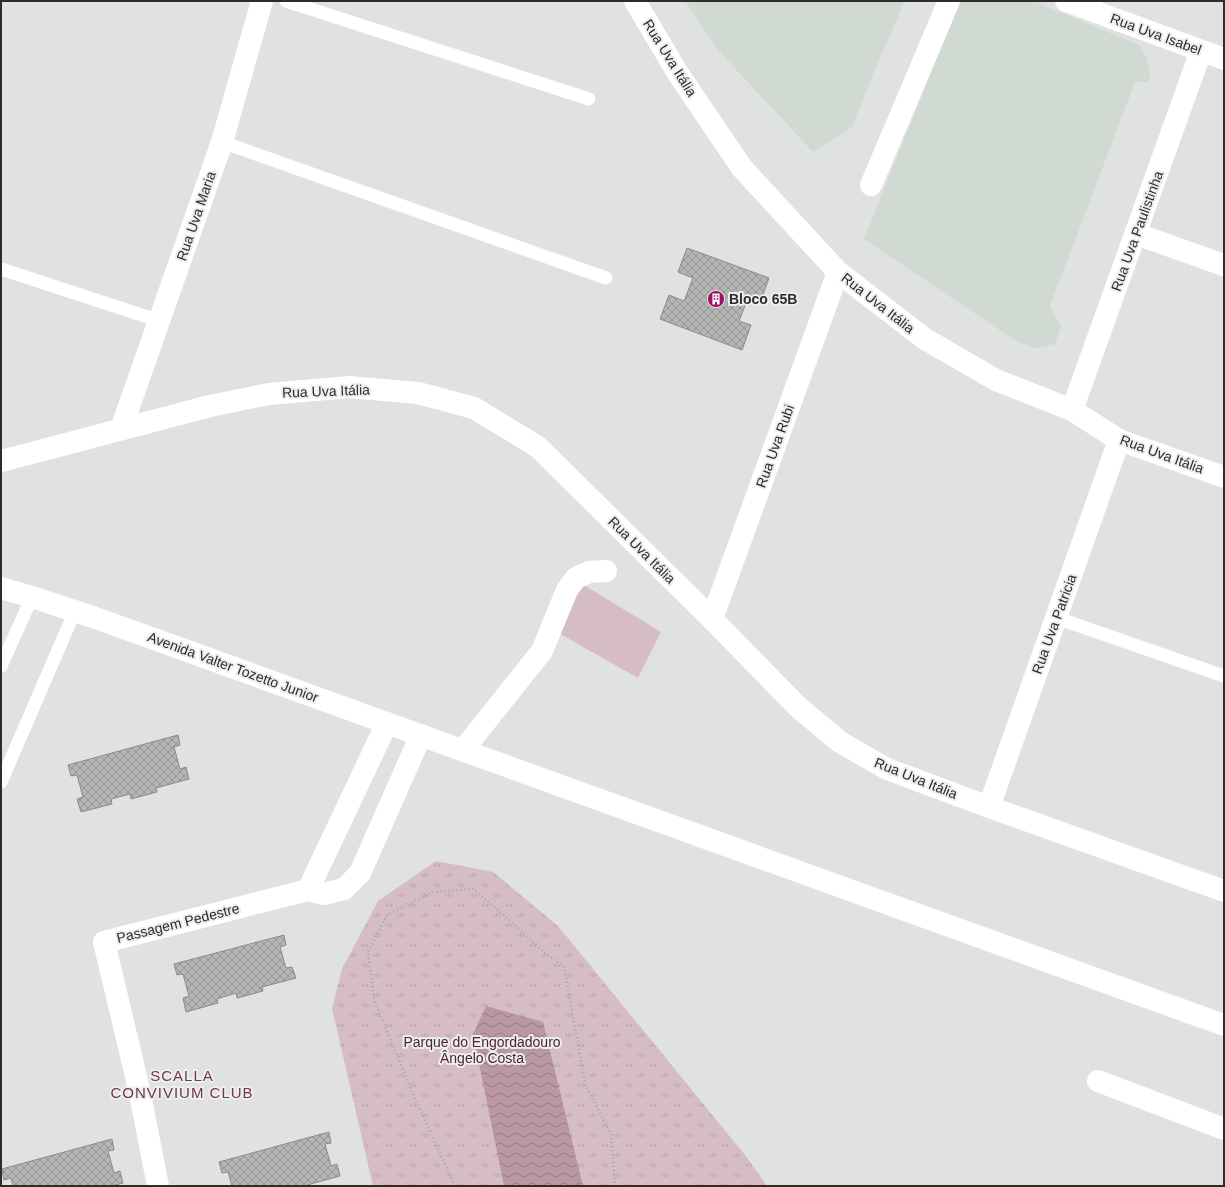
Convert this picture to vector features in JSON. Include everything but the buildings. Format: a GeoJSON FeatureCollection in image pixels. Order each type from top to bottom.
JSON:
{"type":"FeatureCollection","features":[{"type":"Feature","properties":{"kind":"street","name":"Rua Uva Maria"},"geometry":{"type":"LineString","coordinates":[[122,429],[222,142],[262,1]]}},
{"type":"Feature","properties":{"kind":"street","name":"Rua Uva Itália"},"geometry":{"type":"LineString","coordinates":[[635,1],[677,72],[742,168],[838,272],[925,339],[996,380],[1072,410],[1119,440],[1224,477]]}},
{"type":"Feature","properties":{"kind":"street"},"geometry":{"type":"LineString","coordinates":[[871,185],[949,1]]}},
{"type":"Feature","properties":{"kind":"street","name":"Rua Uva Isabel"},"geometry":{"type":"LineString","coordinates":[[1066,1],[1224,59]]}},
{"type":"Feature","properties":{"kind":"street","name":"Rua Uva Paulistinha"},"geometry":{"type":"LineString","coordinates":[[1072,410],[1201,51]]}},
{"type":"Feature","properties":{"kind":"street"},"geometry":{"type":"LineString","coordinates":[[1136,234],[1224,265]]}},
{"type":"Feature","properties":{"kind":"street","name":"Rua Uva Rubi"},"geometry":{"type":"LineString","coordinates":[[712,619],[838,272]]}},
{"type":"Feature","properties":{"kind":"street","name":"Rua Uva Itália"},"geometry":{"type":"LineString","coordinates":[[7,455],[122,429],[210,406],[269,394],[349,387],[418,393],[474,408],[538,447],[712,619],[798,707],[840,742],[887,768],[989,807],[1224,891]]}},
{"type":"Feature","properties":{"kind":"street","name":"Rua Uva Patricia"},"geometry":{"type":"LineString","coordinates":[[989,807],[1119,440]]}},
{"type":"Feature","properties":{"kind":"street"},"geometry":{"type":"LineString","coordinates":[[463,750],[542,651],[567,590],[576,578],[589,572],[606,572]]}},
{"type":"Feature","properties":{"kind":"street","name":"Avenida Valter Tozetto Junior"},"geometry":{"type":"LineString","coordinates":[[1,588],[32,596],[75,611],[1224,1025]]}},
{"type":"Feature","properties":{"kind":"street"},"geometry":{"type":"LineString","coordinates":[[308,890],[387,723]]}},
{"type":"Feature","properties":{"kind":"street","name":"Passagem Pedestre"},"geometry":{"type":"LineString","coordinates":[[158,1186],[139,1089],[104,942],[308,890],[324,894],[344,889],[360,873],[421,735]]}},
{"type":"Feature","properties":{"kind":"street"},"geometry":{"type":"LineString","coordinates":[[1098,1081],[1224,1129]]}},
{"type":"Feature","properties":{"kind":"lane"},"geometry":{"type":"LineString","coordinates":[[286,1],[590,98]]}},
{"type":"Feature","properties":{"kind":"lane"},"geometry":{"type":"LineString","coordinates":[[222,142],[606,278]]}},
{"type":"Feature","properties":{"kind":"lane"},"geometry":{"type":"LineString","coordinates":[[1,269],[160,321]]}},
{"type":"Feature","properties":{"kind":"lane"},"geometry":{"type":"LineString","coordinates":[[1,666],[32,596]]}},
{"type":"Feature","properties":{"kind":"lane"},"geometry":{"type":"LineString","coordinates":[[1,782],[75,611]]}},
{"type":"Feature","properties":{"kind":"lane"},"geometry":{"type":"LineString","coordinates":[[1057,618],[1224,676]]}},
{"type":"Feature","properties":{"kind":"path"},"geometry":{"type":"LineString","coordinates":[[454,1186],[416,1101],[374,1000],[368,952],[387,915],[433,892],[473,889],[546,954],[564,966],[585,1084],[611,1136],[615,1186]]}},
{"type":"Feature","properties":{"kind":"shaded area"},"geometry":{"type":"Polygon","coordinates":[[[685,1],[905,1],[878,62],[852,127],[813,152],[718,50],[685,1]]]}},
{"type":"Feature","properties":{"kind":"shaded area"},"geometry":{"type":"Polygon","coordinates":[[[960,1],[1033,1],[1139,45],[1146,56],[1150,73],[1149,82],[1135,82],[1050,306],[1061,326],[1055,344],[1037,348],[1016,341],[864,239],[960,1]]]}},
{"type":"Feature","properties":{"kind":"green space"},"geometry":{"type":"Polygon","coordinates":[[[582,584],[661,632],[638,678],[555,631],[582,584]]]}},
{"type":"Feature","properties":{"kind":"green space","name":"Parque do Engordadouro Ângelo Costa"},"geometry":{"type":"Polygon","coordinates":[[[436,861],[493,872],[558,926],[745,1155],[767,1186],[373,1186],[332,1008],[342,969],[378,901],[436,861]]]}},
{"type":"Feature","properties":{"kind":"green space"},"geometry":{"type":"Polygon","coordinates":[[[687,1179],[688,1186],[623,1185],[687,1179]]]}},
{"type":"Feature","properties":{"kind":"water"},"geometry":{"type":"Polygon","coordinates":[[[486,1006],[543,1022],[583,1186],[504,1186],[473,1034],[486,1006]]]}},
{"type":"Feature","properties":{"kind":"place","name":"Bloco 65B"},"geometry":{"type":"Point","coordinates":[716,299]}},
{"type":"Feature","properties":{"kind":"district","name":"SCALLA CONVIVIUM CLUB"},"geometry":{"type":"Point","coordinates":[182,1084]}}]}
